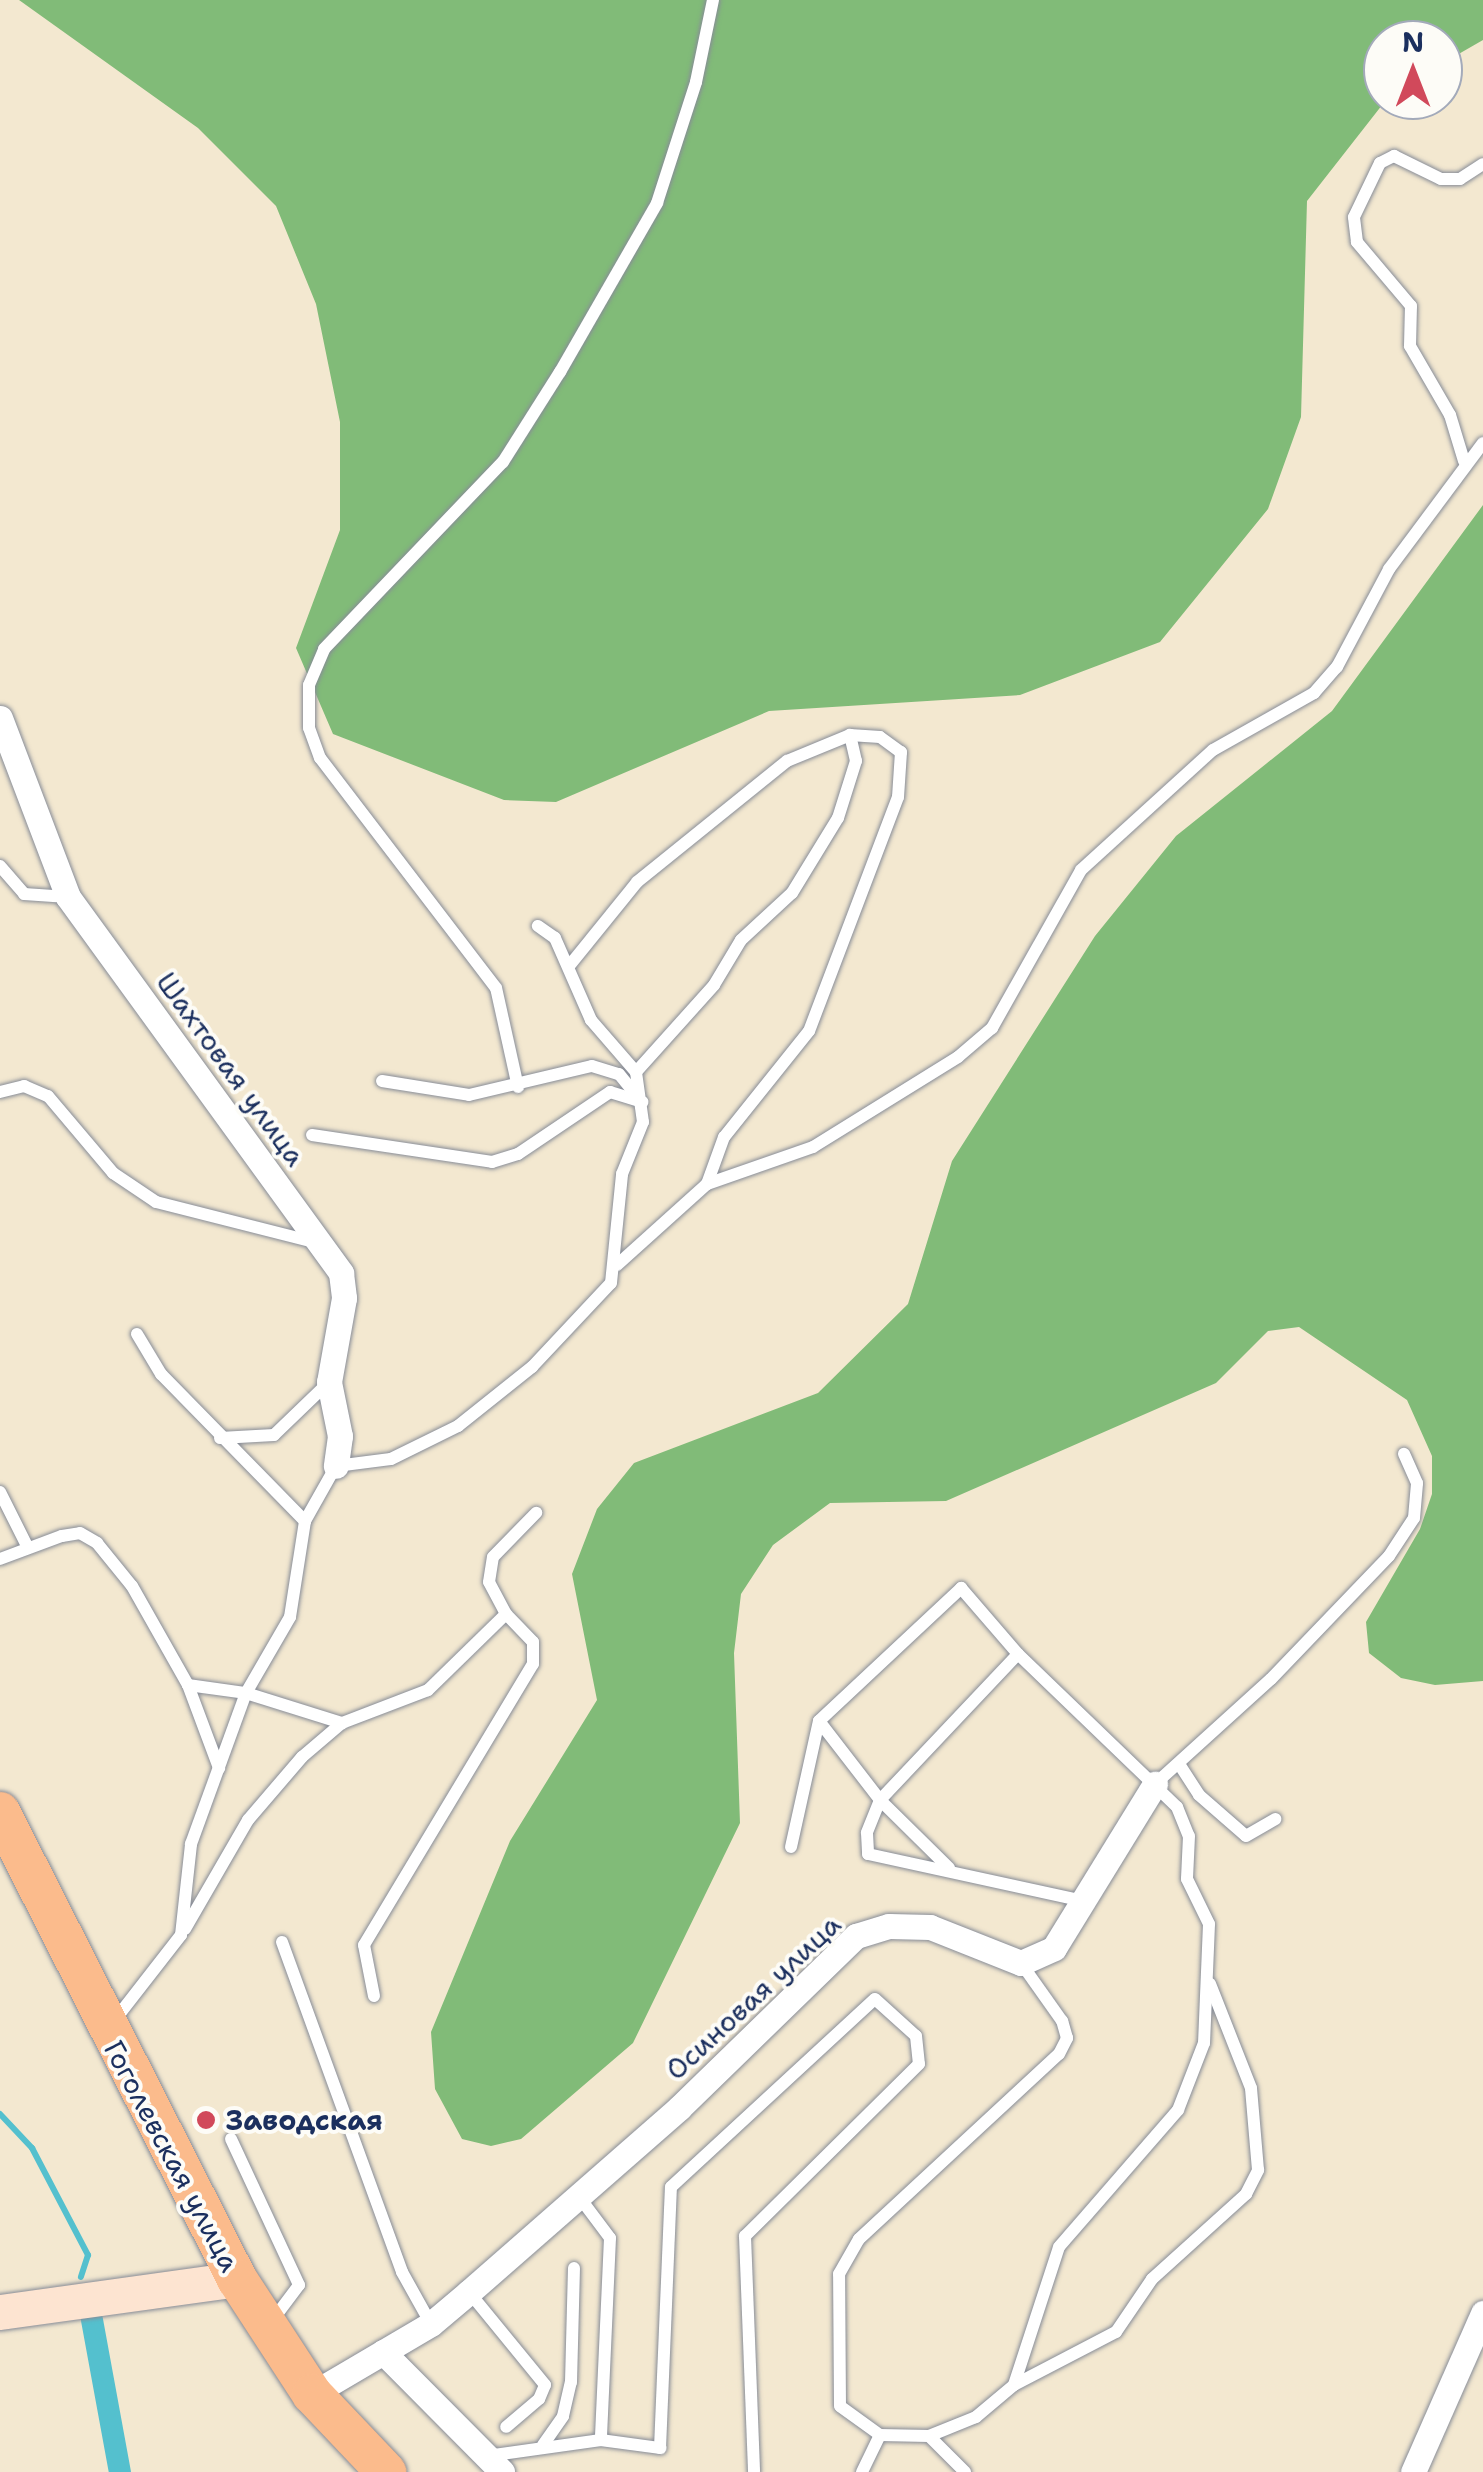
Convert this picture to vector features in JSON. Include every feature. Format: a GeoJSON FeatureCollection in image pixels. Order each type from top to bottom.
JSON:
{"type":"FeatureCollection","features":[{"type":"Feature","properties":{"kind":"main road","name":"Гоголевская улица"},"geometry":{"type":"LineString","coordinates":[[0,1812],[106,2031],[236,2278],[312,2394],[386,2472]]}},
{"type":"Feature","properties":{"kind":"street","name":"Шахтовая улица"},"geometry":{"type":"LineString","coordinates":[[0,718],[68,896],[338,1266],[344,1290],[329,1382],[340,1436],[336,1466]]}},
{"type":"Feature","properties":{"kind":"street"},"geometry":{"type":"LineString","coordinates":[[1021,1963],[1054,1948],[1155,1784]]}},
{"type":"Feature","properties":{"kind":"street","name":"Осиновая улица"},"geometry":{"type":"LineString","coordinates":[[312,2394],[430,2324],[469,2292],[580,2198],[856,1936],[889,1926],[930,1927],[1021,1963]]}},
{"type":"Feature","properties":{"kind":"street"},"geometry":{"type":"LineString","coordinates":[[0,2312],[236,2278]]}},
{"type":"Feature","properties":{"kind":"street"},"geometry":{"type":"LineString","coordinates":[[1413,2472],[1483,2312]]}},
{"type":"Feature","properties":{"kind":"street"},"geometry":{"type":"LineString","coordinates":[[383,2352],[493,2464]]}},
{"type":"Feature","properties":{"kind":"lane"},"geometry":{"type":"LineString","coordinates":[[518,1087],[496,988],[320,758],[309,728],[309,685],[324,649],[504,462],[560,372],[657,204],[696,82],[713,0]]}},
{"type":"Feature","properties":{"kind":"lane"},"geometry":{"type":"LineString","coordinates":[[1464,462],[1450,415],[1410,346],[1411,306],[1358,242],[1354,216],[1380,164],[1394,156],[1441,179],[1460,179],[1482,164]]}},
{"type":"Feature","properties":{"kind":"lane"},"geometry":{"type":"LineString","coordinates":[[617,1265],[707,1184],[813,1147],[958,1057],[992,1028],[1081,870],[1213,750],[1295,709],[1337,667],[1389,569],[1418,539],[1464,462],[1483,443]]}},
{"type":"Feature","properties":{"kind":"lane"},"geometry":{"type":"LineString","coordinates":[[568,966],[637,882],[686,838],[787,761],[850,735],[880,737],[901,752],[898,798],[808,1031],[724,1136],[707,1184]]}},
{"type":"Feature","properties":{"kind":"lane"},"geometry":{"type":"LineString","coordinates":[[636,1072],[714,985],[741,940],[792,893],[838,818],[856,761],[850,735]]}},
{"type":"Feature","properties":{"kind":"lane"},"geometry":{"type":"LineString","coordinates":[[0,866],[24,894],[68,896]]}},
{"type":"Feature","properties":{"kind":"lane"},"geometry":{"type":"LineString","coordinates":[[181,1935],[192,1844],[246,1694],[290,1616],[304,1521],[336,1466],[391,1459],[458,1426],[580,1320],[611,1283],[617,1265],[622,1174],[636,1148],[642,1102],[636,1072],[591,1020],[555,938],[538,926]]}},
{"type":"Feature","properties":{"kind":"lane"},"geometry":{"type":"LineString","coordinates":[[382,1081],[470,1095],[518,1087],[592,1066],[619,1074],[642,1102]]}},
{"type":"Feature","properties":{"kind":"lane"},"geometry":{"type":"LineString","coordinates":[[0,1092],[24,1086],[48,1096],[112,1173],[156,1202],[321,1244]]}},
{"type":"Feature","properties":{"kind":"lane"},"geometry":{"type":"LineString","coordinates":[[312,1135],[492,1162],[518,1154],[610,1092],[642,1102]]}},
{"type":"Feature","properties":{"kind":"lane"},"geometry":{"type":"LineString","coordinates":[[138,1334],[161,1374],[304,1521]]}},
{"type":"Feature","properties":{"kind":"lane"},"geometry":{"type":"LineString","coordinates":[[220,1438],[274,1435],[329,1382]]}},
{"type":"Feature","properties":{"kind":"lane"},"geometry":{"type":"LineString","coordinates":[[1155,1784],[1180,1767],[1389,1556],[1414,1518],[1418,1483],[1404,1454]]}},
{"type":"Feature","properties":{"kind":"lane"},"geometry":{"type":"LineString","coordinates":[[0,1492],[27,1546]]}},
{"type":"Feature","properties":{"kind":"lane"},"geometry":{"type":"LineString","coordinates":[[374,1996],[364,1946],[533,1664],[532,1642],[506,1614],[489,1582],[492,1558],[536,1512]]}},
{"type":"Feature","properties":{"kind":"lane"},"geometry":{"type":"LineString","coordinates":[[0,1559],[27,1546],[80,1534],[97,1542],[132,1586],[188,1685],[219,1768]]}},
{"type":"Feature","properties":{"kind":"lane"},"geometry":{"type":"LineString","coordinates":[[792,1848],[819,1721],[961,1588],[1018,1654],[1177,1807],[1190,1836],[1186,1879],[1209,1924],[1204,2043],[1178,2110],[1059,2247],[1014,2386]]}},
{"type":"Feature","properties":{"kind":"lane"},"geometry":{"type":"LineString","coordinates":[[106,2031],[181,1935],[248,1820],[342,1724],[428,1690],[506,1614]]}},
{"type":"Feature","properties":{"kind":"lane"},"geometry":{"type":"LineString","coordinates":[[1018,1654],[880,1800],[867,1832],[868,1854],[949,1868],[1085,1902]]}},
{"type":"Feature","properties":{"kind":"lane"},"geometry":{"type":"LineString","coordinates":[[188,1685],[246,1694],[342,1724]]}},
{"type":"Feature","properties":{"kind":"lane"},"geometry":{"type":"LineString","coordinates":[[819,1721],[880,1800],[949,1868]]}},
{"type":"Feature","properties":{"kind":"lane"},"geometry":{"type":"LineString","coordinates":[[1180,1767],[1199,1795],[1246,1836],[1275,1819]]}},
{"type":"Feature","properties":{"kind":"lane"},"geometry":{"type":"LineString","coordinates":[[282,1942],[402,2272],[430,2324]]}},
{"type":"Feature","properties":{"kind":"lane"},"geometry":{"type":"LineString","coordinates":[[1021,1963],[1062,2020],[1067,2038],[1059,2054],[860,2239],[839,2274],[840,2406],[880,2435],[929,2436],[976,2417],[1014,2386],[1116,2332],[1152,2278],[1246,2194],[1258,2170],[1251,2088],[1207,1977]]}},
{"type":"Feature","properties":{"kind":"lane"},"geometry":{"type":"LineString","coordinates":[[493,2464],[543,2444],[601,2440],[660,2448],[671,2187],[875,1999],[916,2036],[919,2064],[745,2236],[754,2472]]}},
{"type":"Feature","properties":{"kind":"lane"},"geometry":{"type":"LineString","coordinates":[[230,2140],[299,2284],[268,2326]]}},
{"type":"Feature","properties":{"kind":"lane"},"geometry":{"type":"LineString","coordinates":[[580,2198],[610,2238],[601,2440]]}},
{"type":"Feature","properties":{"kind":"lane"},"geometry":{"type":"LineString","coordinates":[[543,2444],[563,2416],[572,2382],[574,2268]]}},
{"type":"Feature","properties":{"kind":"lane"},"geometry":{"type":"LineString","coordinates":[[469,2292],[545,2385],[539,2399],[506,2427]]}},
{"type":"Feature","properties":{"kind":"lane"},"geometry":{"type":"LineString","coordinates":[[862,2472],[880,2435]]}},
{"type":"Feature","properties":{"kind":"lane"},"geometry":{"type":"LineString","coordinates":[[929,2436],[966,2472]]}},
{"type":"Feature","properties":{"kind":"green space"},"geometry":{"type":"Polygon","coordinates":[[[19,0],[1483,0],[1483,40],[1463,52],[1463,20],[1363,20],[1363,120],[1370,120],[1307,201],[1301,417],[1268,509],[1160,642],[1020,695],[769,711],[556,802],[504,800],[333,734],[296,648],[340,530],[340,422],[316,304],[276,206],[198,128],[19,0]]]}},
{"type":"Feature","properties":{"kind":"green space"},"geometry":{"type":"Polygon","coordinates":[[[1483,505],[1483,1681],[1435,1685],[1401,1678],[1369,1653],[1366,1622],[1420,1529],[1432,1494],[1432,1456],[1407,1400],[1299,1327],[1268,1331],[1216,1383],[946,1501],[830,1503],[773,1545],[741,1594],[734,1653],[740,1823],[633,2043],[521,2139],[491,2146],[462,2139],[435,2089],[431,2032],[510,1841],[597,1700],[572,1574],[597,1509],[634,1463],[818,1393],[908,1304],[952,1161],[1095,936],[1176,836],[1332,711],[1483,505]]]}},
{"type":"Feature","properties":{"kind":"waterway"},"geometry":{"type":"LineString","coordinates":[[0,2114],[32,2148],[88,2255],[81,2277]]}},
{"type":"Feature","properties":{"kind":"waterway"},"geometry":{"type":"LineString","coordinates":[[92,2320],[120,2472]]}},
{"type":"Feature","properties":{"kind":"place","name":"Заводская"},"geometry":{"type":"Point","coordinates":[206,2120]}}]}
